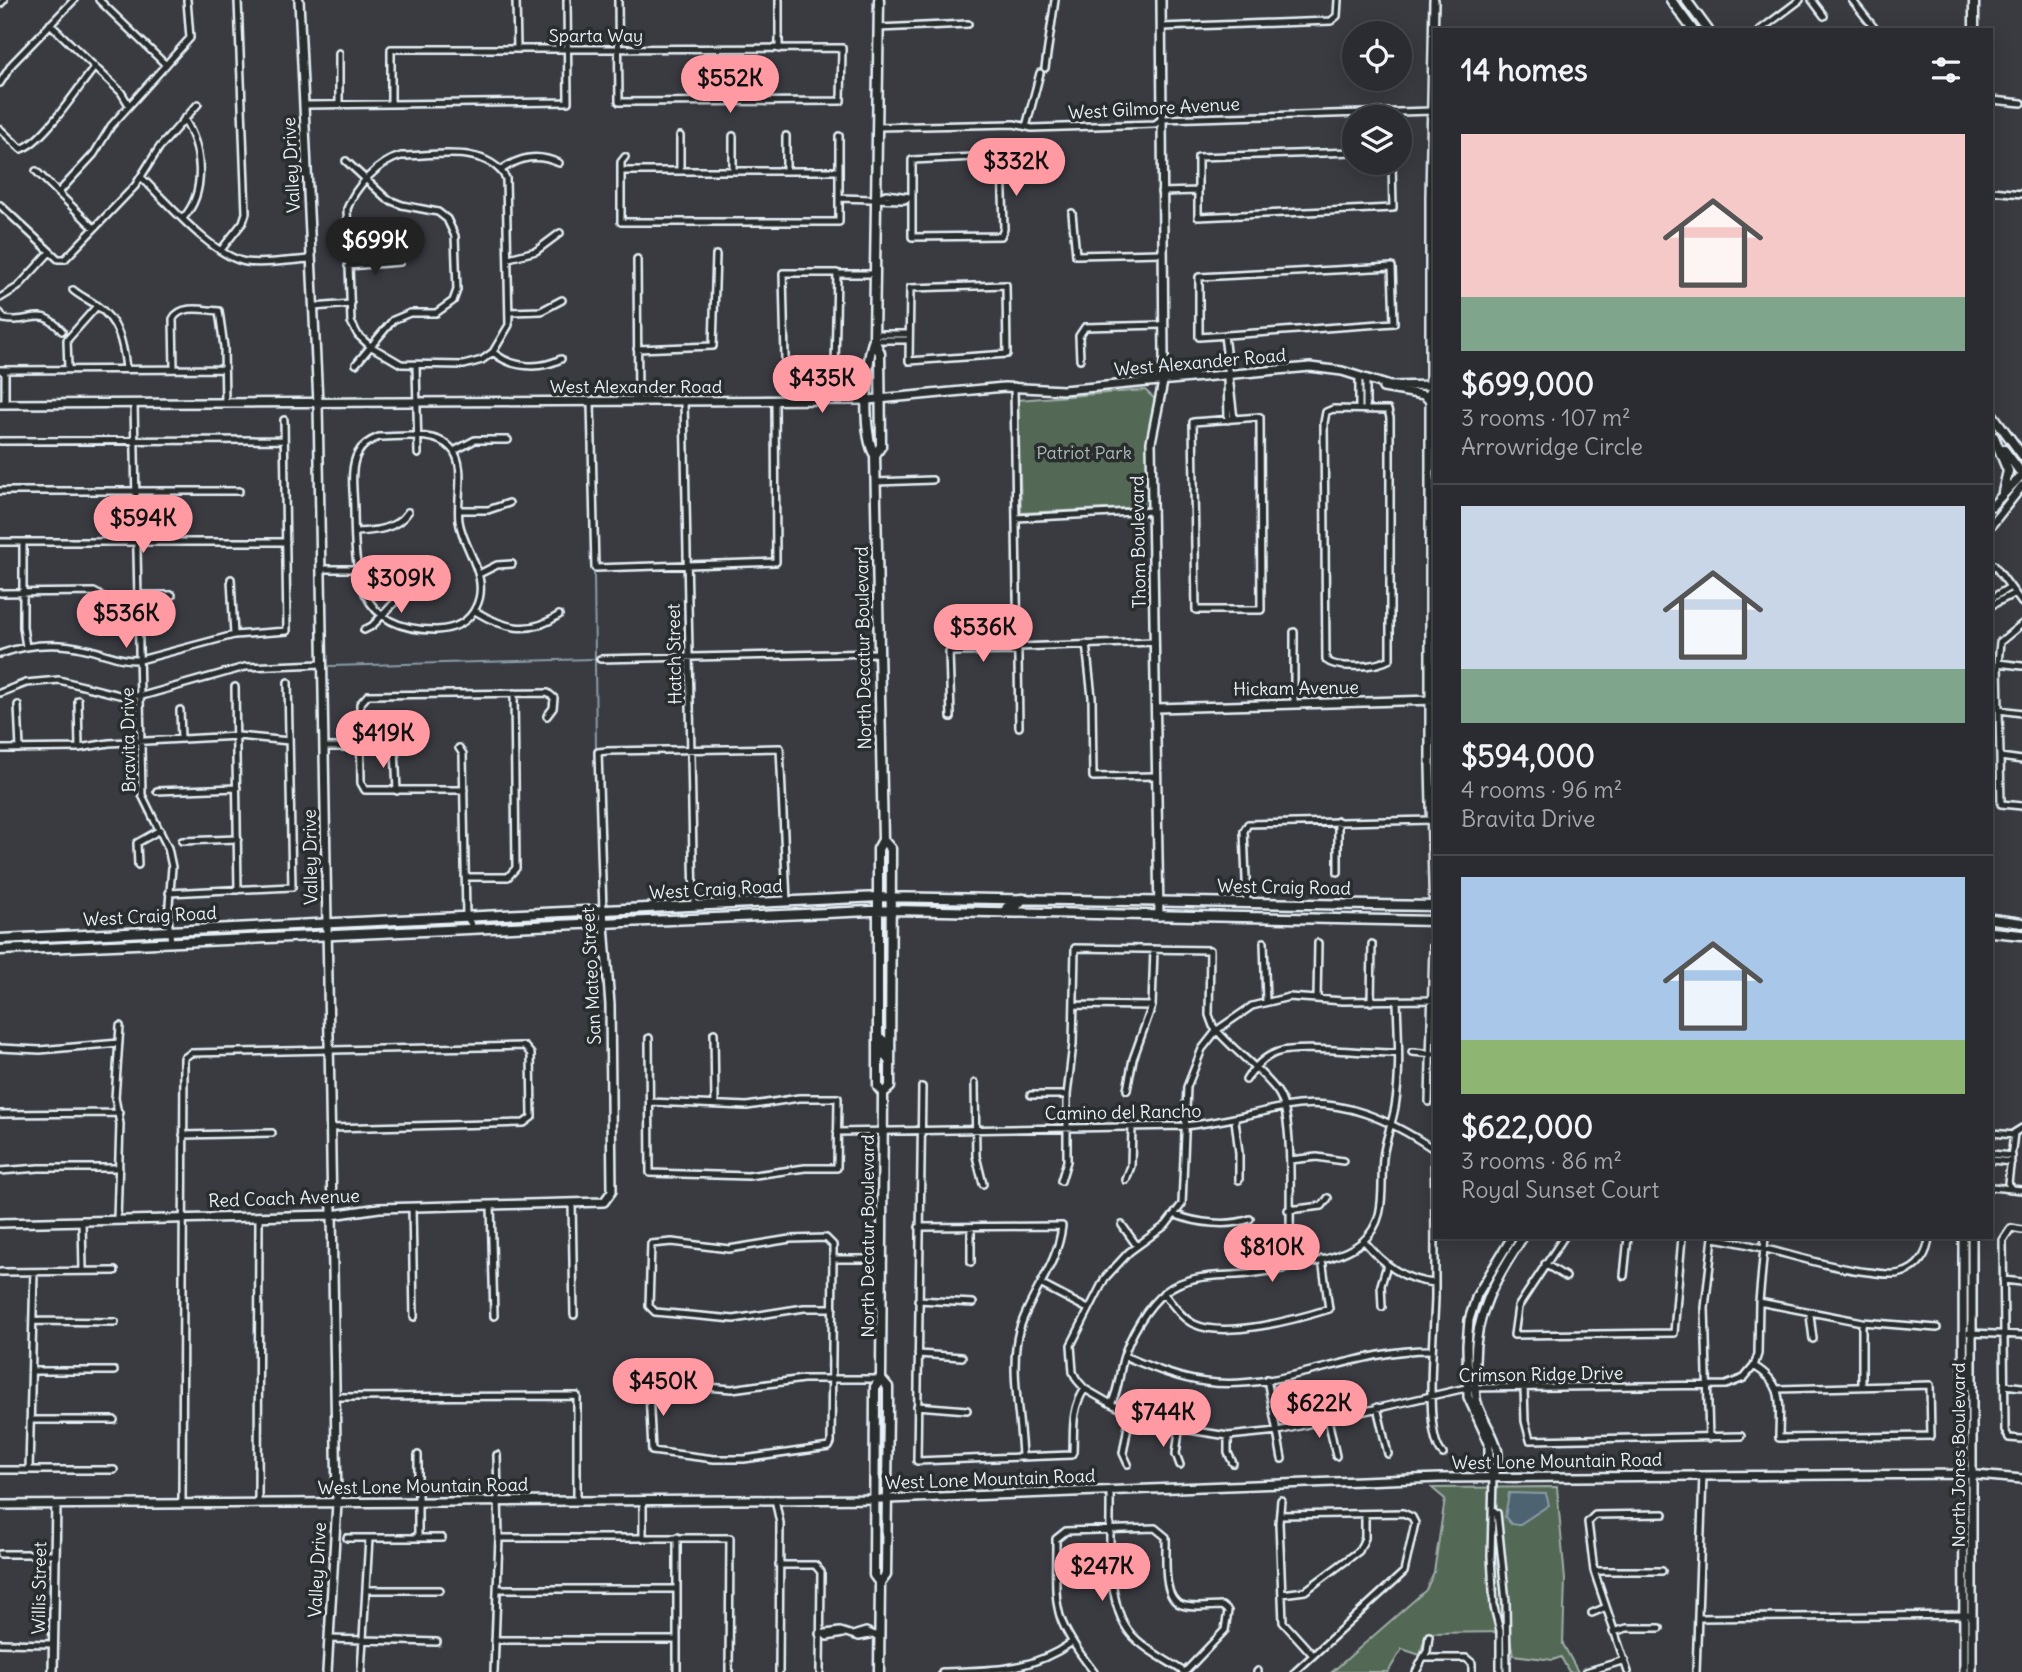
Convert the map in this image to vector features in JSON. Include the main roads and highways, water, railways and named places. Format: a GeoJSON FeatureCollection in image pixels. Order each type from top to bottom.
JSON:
{"type":"FeatureCollection","features":[{"type":"Feature","properties":{"kind":"main road","name":"North Decatur Boulevard"},"geometry":{"type":"LineString","coordinates":[[879,0],[874,337],[868,353],[868,400],[869,447],[875,455],[876,482],[883,840],[878,849],[878,1087],[883,1093],[883,1259],[881,1379],[875,1387],[874,1499],[874,1575],[880,1583]]}},
{"type":"Feature","properties":{"kind":"main road"},"geometry":{"type":"LineString","coordinates":[[1671,0],[1692,28]]}},
{"type":"Feature","properties":{"kind":"main road"},"geometry":{"type":"LineString","coordinates":[[1686,0],[1707,28]]}},
{"type":"Feature","properties":{"kind":"main road"},"geometry":{"type":"LineString","coordinates":[[1974,0],[1974,28]]}},
{"type":"Feature","properties":{"kind":"main road","name":"North Decatur Boulevard"},"geometry":{"type":"LineString","coordinates":[[874,337],[880,353],[881,446],[875,455]]}},
{"type":"Feature","properties":{"kind":"main road"},"geometry":{"type":"LineString","coordinates":[[1993,415],[2022,455]]}},
{"type":"Feature","properties":{"kind":"main road"},"geometry":{"type":"LineString","coordinates":[[1993,435],[2022,475]]}},
{"type":"Feature","properties":{"kind":"main road"},"geometry":{"type":"LineString","coordinates":[[1993,435],[2008,471],[2003,492]]}},
{"type":"Feature","properties":{"kind":"main road","name":"North Decatur Boulevard"},"geometry":{"type":"LineString","coordinates":[[883,840],[891,849],[892,897],[890,1087],[883,1093]]}},
{"type":"Feature","properties":{"kind":"main road","name":"West Craig Road"},"geometry":{"type":"LineString","coordinates":[[0,939],[879,897],[1433,906]]}},
{"type":"Feature","properties":{"kind":"main road"},"geometry":{"type":"LineString","coordinates":[[1004,913],[1007,907],[1017,906],[1023,899]]}},
{"type":"Feature","properties":{"kind":"main road"},"geometry":{"type":"LineString","coordinates":[[1022,914],[1024,907],[1034,905],[1040,899]]}},
{"type":"Feature","properties":{"kind":"main road"},"geometry":{"type":"LineString","coordinates":[[750,903],[750,916]]}},
{"type":"Feature","properties":{"kind":"main road","name":"West Craig Road"},"geometry":{"type":"LineString","coordinates":[[0,950],[892,910],[1433,921]]}},
{"type":"Feature","properties":{"kind":"main road"},"geometry":{"type":"LineString","coordinates":[[1993,919],[2022,923]]}},
{"type":"Feature","properties":{"kind":"main road"},"geometry":{"type":"LineString","coordinates":[[1993,932],[2022,935]]}},
{"type":"Feature","properties":{"kind":"main road"},"geometry":{"type":"LineString","coordinates":[[58,936],[58,947]]}},
{"type":"Feature","properties":{"kind":"main road"},"geometry":{"type":"LineString","coordinates":[[879,1037],[884,1041],[884,1054],[890,1063]]}},
{"type":"Feature","properties":{"kind":"main road"},"geometry":{"type":"LineString","coordinates":[[878,1052],[884,1060],[884,1072],[890,1076]]}},
{"type":"Feature","properties":{"kind":"main road","name":"North Decatur Boulevard"},"geometry":{"type":"LineString","coordinates":[[879,1672],[880,1583],[886,1575],[888,1387],[881,1379]]}},
{"type":"Feature","properties":{"kind":"water"},"geometry":{"type":"Polygon","coordinates":[[[1509,1493],[1546,1494],[1549,1505],[1520,1524],[1511,1524],[1505,1517],[1509,1493]]]}},
{"type":"Feature","properties":{"kind":"waterway"},"geometry":{"type":"LineString","coordinates":[[594,572],[596,749]]}},
{"type":"Feature","properties":{"kind":"waterway"},"geometry":{"type":"LineString","coordinates":[[330,666],[593,659]]}},
{"type":"Feature","properties":{"kind":"park label","name":"Patriot Park"},"geometry":{"type":"Point","coordinates":[1084,452]}}]}
